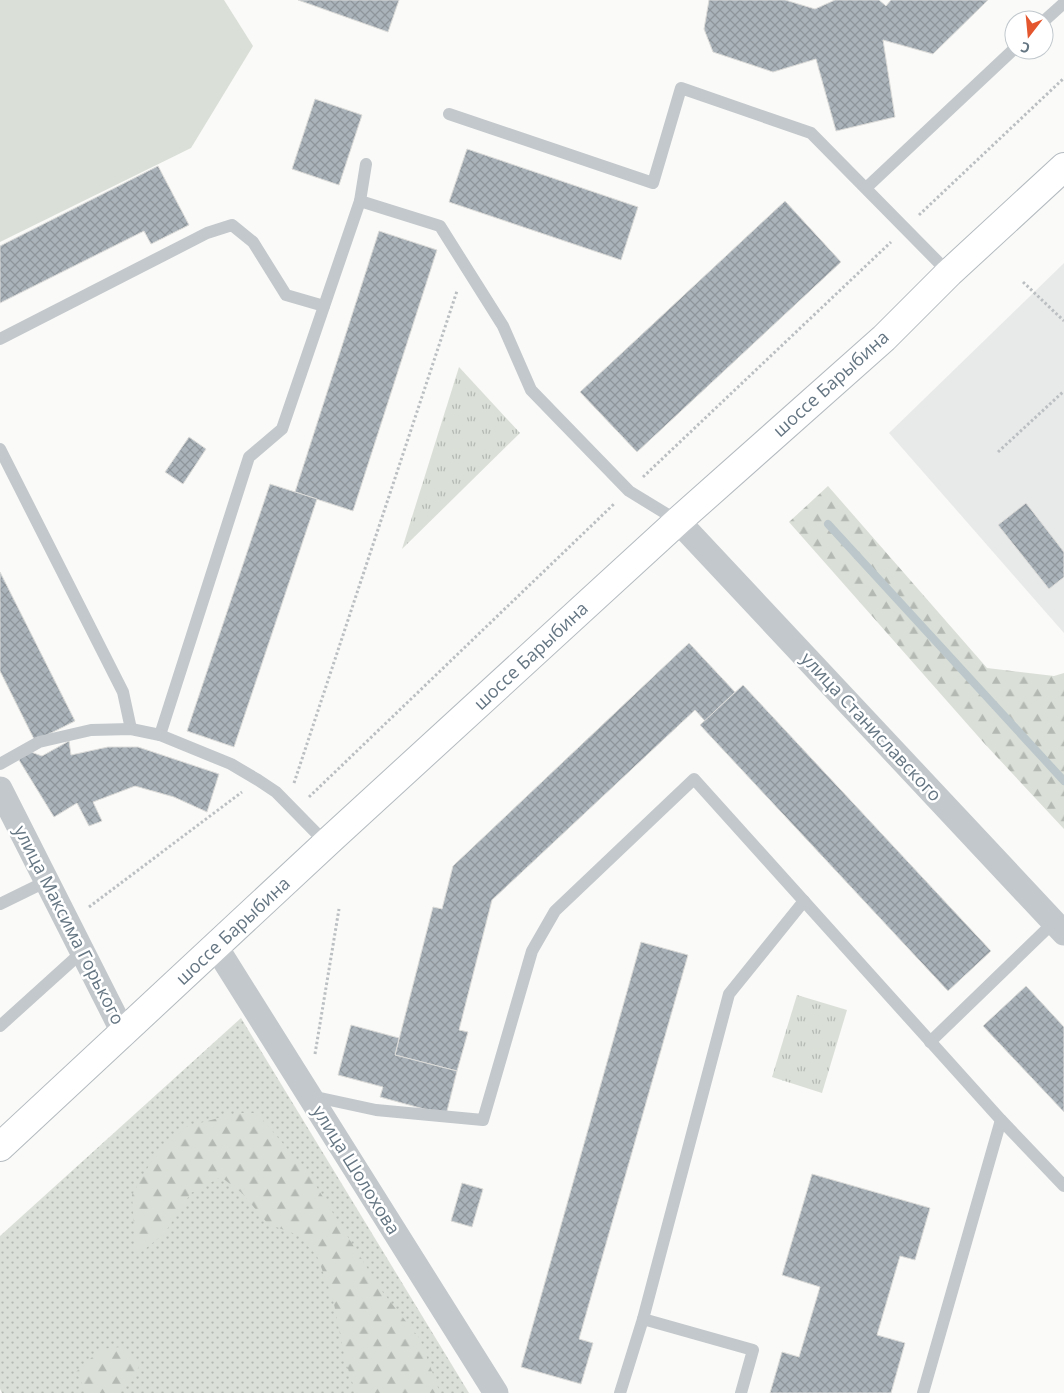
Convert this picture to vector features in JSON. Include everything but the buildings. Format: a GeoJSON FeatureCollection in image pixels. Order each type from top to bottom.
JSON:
{"type":"FeatureCollection","features":[{"type":"Feature","properties":{"kind":"main road","name":"шоссе Барыбина"},"geometry":{"type":"LineString","coordinates":[[0,1148],[678,521],[884,338],[949,273],[1064,168]]}},
{"type":"Feature","properties":{"kind":"street","name":"улица Станиславского"},"geometry":{"type":"LineString","coordinates":[[678,521],[1059,928]]}},
{"type":"Feature","properties":{"kind":"street","name":"улица Максима Горького"},"geometry":{"type":"LineString","coordinates":[[0,789],[124,1034]]}},
{"type":"Feature","properties":{"kind":"street","name":"улица Шолохова"},"geometry":{"type":"LineString","coordinates":[[216,947],[496,1393]]}},
{"type":"Feature","properties":{"kind":"lane"},"geometry":{"type":"LineString","coordinates":[[1054,12],[1064,3]]}},
{"type":"Feature","properties":{"kind":"lane"},"geometry":{"type":"LineString","coordinates":[[866,188],[1004,58]]}},
{"type":"Feature","properties":{"kind":"lane"},"geometry":{"type":"LineString","coordinates":[[449,114],[652,183],[681,88],[811,133],[949,273]]}},
{"type":"Feature","properties":{"kind":"lane"},"geometry":{"type":"LineString","coordinates":[[160,735],[248,457],[282,430],[360,201],[366,164]]}},
{"type":"Feature","properties":{"kind":"lane"},"geometry":{"type":"LineString","coordinates":[[360,201],[440,226],[502,326],[531,390],[629,491],[678,521]]}},
{"type":"Feature","properties":{"kind":"lane"},"geometry":{"type":"LineString","coordinates":[[0,339],[207,233],[232,225],[253,242],[286,295],[324,306]]}},
{"type":"Feature","properties":{"kind":"lane"},"geometry":{"type":"LineString","coordinates":[[0,450],[123,692],[131,730]]}},
{"type":"Feature","properties":{"kind":"lane"},"geometry":{"type":"LineString","coordinates":[[0,764],[39,742],[91,730],[131,730],[160,735],[231,764],[258,780],[297,808],[327,844]]}},
{"type":"Feature","properties":{"kind":"lane"},"geometry":{"type":"LineString","coordinates":[[308,1095],[376,1110],[483,1120],[532,951],[555,911],[694,779],[930,1042],[1064,1186]]}},
{"type":"Feature","properties":{"kind":"lane"},"geometry":{"type":"LineString","coordinates":[[0,904],[47,881]]}},
{"type":"Feature","properties":{"kind":"lane"},"geometry":{"type":"LineString","coordinates":[[620,1393],[643,1319],[728,994],[804,901]]}},
{"type":"Feature","properties":{"kind":"lane"},"geometry":{"type":"LineString","coordinates":[[930,1042],[1059,928]]}},
{"type":"Feature","properties":{"kind":"lane"},"geometry":{"type":"LineString","coordinates":[[0,1026],[82,952]]}},
{"type":"Feature","properties":{"kind":"lane"},"geometry":{"type":"LineString","coordinates":[[923,1393],[1001,1120]]}},
{"type":"Feature","properties":{"kind":"lane"},"geometry":{"type":"LineString","coordinates":[[643,1319],[753,1350],[741,1393]]}},
{"type":"Feature","properties":{"kind":"path"},"geometry":{"type":"LineString","coordinates":[[465,266],[290,795],[297,808],[1064,78]]}},
{"type":"Feature","properties":{"kind":"path"},"geometry":{"type":"LineString","coordinates":[[1023,282],[1064,321]]}},
{"type":"Feature","properties":{"kind":"path"},"geometry":{"type":"LineString","coordinates":[[998,452],[1064,392]]}},
{"type":"Feature","properties":{"kind":"path"},"geometry":{"type":"LineString","coordinates":[[68,923],[258,780]]}},
{"type":"Feature","properties":{"kind":"path"},"geometry":{"type":"LineString","coordinates":[[308,1095],[339,909]]}},
{"type":"Feature","properties":{"kind":"shaded area"},"geometry":{"type":"Polygon","coordinates":[[[1064,263],[1064,633],[889,433],[1064,263]]]}},
{"type":"Feature","properties":{"kind":"green space"},"geometry":{"type":"Polygon","coordinates":[[[0,0],[224,0],[253,46],[191,148],[0,242],[0,0]]]}},
{"type":"Feature","properties":{"kind":"green space"},"geometry":{"type":"Polygon","coordinates":[[[459,367],[520,433],[402,549],[459,367]]]}},
{"type":"Feature","properties":{"kind":"green space"},"geometry":{"type":"Polygon","coordinates":[[[828,486],[987,668],[1054,676],[1064,673],[1064,829],[984,743],[789,522],[828,486]]]}},
{"type":"Feature","properties":{"kind":"green space"},"geometry":{"type":"Polygon","coordinates":[[[797,995],[847,1010],[822,1093],[772,1077],[797,995]]]}},
{"type":"Feature","properties":{"kind":"green space"},"geometry":{"type":"Polygon","coordinates":[[[241,1018],[469,1393],[2,1393],[0,1389],[0,1236],[241,1018]]]}},
{"type":"Feature","properties":{"kind":"green space"},"geometry":{"type":"Polygon","coordinates":[[[237,1113],[257,1113],[308,1173],[381,1290],[420,1339],[440,1393],[358,1393],[355,1391],[345,1359],[333,1299],[317,1256],[298,1235],[268,1224],[242,1193],[221,1177],[191,1193],[164,1234],[136,1256],[132,1195],[151,1162],[185,1127],[237,1113]]]}},
{"type":"Feature","properties":{"kind":"green space"},"geometry":{"type":"Polygon","coordinates":[[[122,1347],[139,1367],[120,1393],[87,1393],[76,1372],[101,1349],[122,1347]]]}},
{"type":"Feature","properties":{"kind":"waterway"},"geometry":{"type":"LineString","coordinates":[[828,524],[1064,781]]}}]}
